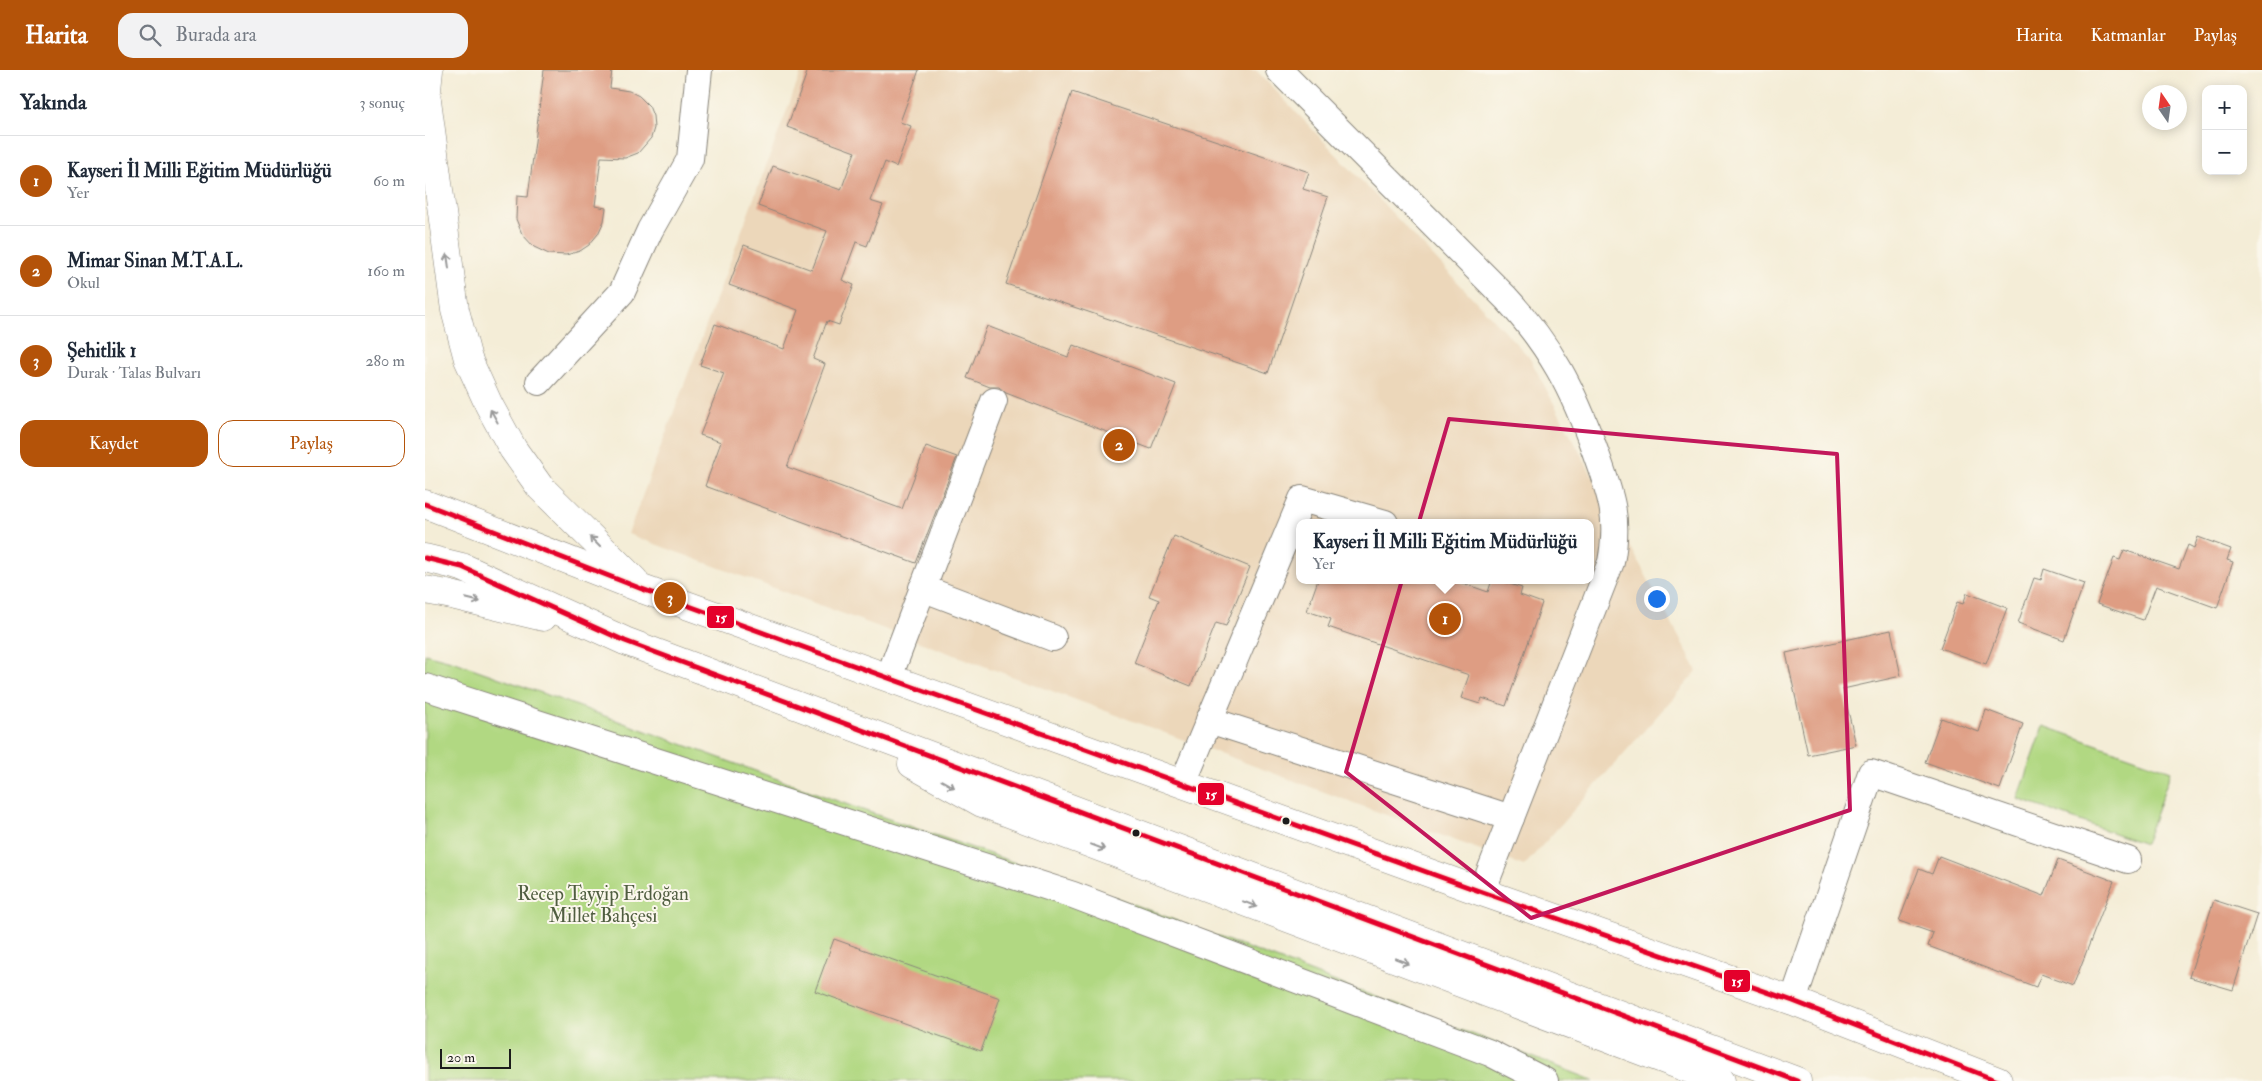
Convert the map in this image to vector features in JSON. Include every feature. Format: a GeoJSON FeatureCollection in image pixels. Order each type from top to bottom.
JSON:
{"type":"FeatureCollection","features":[{"type":"Feature","properties":{"kind":"main road"},"geometry":{"type":"LineString","coordinates":[[429,70],[426,105],[455,310],[468,359],[513,449],[540,487],[642,588]]}},
{"type":"Feature","properties":{"kind":"main road"},"geometry":{"type":"LineString","coordinates":[[425,504],[642,588],[1482,892],[1793,1001],[1999,1081]]}},
{"type":"Feature","properties":{"kind":"main road"},"geometry":{"type":"LineString","coordinates":[[425,558],[461,567],[607,633],[829,718],[1797,1081]]}},
{"type":"Feature","properties":{"kind":"main road"},"geometry":{"type":"LineString","coordinates":[[425,590],[607,633]]}},
{"type":"Feature","properties":{"kind":"main road"},"geometry":{"type":"LineString","coordinates":[[829,718],[982,803],[1721,1081]]}},
{"type":"Feature","properties":{"kind":"street"},"geometry":{"type":"LineString","coordinates":[[539,382],[622,292],[650,230],[690,158],[699,70]]}},
{"type":"Feature","properties":{"kind":"street"},"geometry":{"type":"LineString","coordinates":[[1279,70],[1506,298],[1540,338],[1570,387],[1609,493],[1616,526],[1611,562],[1482,892]]}},
{"type":"Feature","properties":{"kind":"street"},"geometry":{"type":"LineString","coordinates":[[889,677],[994,401]]}},
{"type":"Feature","properties":{"kind":"street"},"geometry":{"type":"LineString","coordinates":[[1183,783],[1302,499],[1371,519]]}},
{"type":"Feature","properties":{"kind":"street"},"geometry":{"type":"LineString","coordinates":[[922,588],[1053,638]]}},
{"type":"Feature","properties":{"kind":"street"},"geometry":{"type":"LineString","coordinates":[[425,687],[1073,895],[1490,1053],[1545,1081]]}},
{"type":"Feature","properties":{"kind":"street"},"geometry":{"type":"LineString","coordinates":[[1209,720],[1511,818]]}},
{"type":"Feature","properties":{"kind":"street"},"geometry":{"type":"LineString","coordinates":[[1793,1001],[1871,772],[2128,860]]}},
{"type":"Feature","properties":{"kind":"highlighted area"},"geometry":{"type":"Polygon","coordinates":[[[1449,419],[1837,454],[1850,810],[1531,918],[1346,772],[1449,419]]]}},
{"type":"Feature","properties":{"kind":"shaded area"},"geometry":{"type":"Polygon","coordinates":[[[802,70],[1256,70],[1529,357],[1697,671],[1524,866],[628,534],[802,70]]]}},
{"type":"Feature","properties":{"kind":"green space","name":"Recep Tayyip Erdoğan Millet Bahçesi"},"geometry":{"type":"Polygon","coordinates":[[[425,654],[455,662],[854,807],[1114,897],[1595,1081],[425,1081],[425,654]]]}},
{"type":"Feature","properties":{"kind":"green space"},"geometry":{"type":"Polygon","coordinates":[[[2044,726],[2171,771],[2145,844],[2018,799],[2044,726]]]}},
{"type":"Feature","properties":{"kind":"building"},"geometry":{"type":"Polygon","coordinates":[[[544,70],[612,70],[610,88],[629,91],[639,96],[649,106],[653,116],[654,128],[651,138],[638,153],[625,158],[601,157],[595,206],[606,208],[604,221],[598,234],[589,245],[580,251],[566,255],[549,254],[534,247],[522,234],[516,219],[517,196],[528,197],[544,70]]]}},
{"type":"Feature","properties":{"kind":"building"},"geometry":{"type":"Polygon","coordinates":[[[808,70],[919,70],[900,122],[911,126],[896,167],[885,162],[870,201],[883,205],[867,246],[856,242],[842,280],[854,285],[839,325],[827,321],[813,359],[825,364],[787,467],[902,509],[926,446],[957,457],[916,563],[705,486],[721,442],[700,435],[724,373],[700,365],[715,324],[784,349],[798,310],[729,285],[744,245],[812,270],[827,231],[758,206],[773,166],[841,190],[855,152],[787,127],[808,70]]]}},
{"type":"Feature","properties":{"kind":"building"},"geometry":{"type":"Polygon","coordinates":[[[1072,92],[1309,172],[1303,189],[1328,197],[1268,373],[1006,284],[1072,92]]]}},
{"type":"Feature","properties":{"kind":"building"},"geometry":{"type":"Polygon","coordinates":[[[987,326],[1068,357],[1073,345],[1176,384],[1151,449],[1006,393],[999,387],[990,387],[967,378],[987,326]]]}},
{"type":"Feature","properties":{"kind":"building"},"geometry":{"type":"Polygon","coordinates":[[[1174,536],[1250,567],[1226,626],[1216,623],[1191,686],[1134,663],[1159,600],[1149,596],[1174,536]]]}},
{"type":"Feature","properties":{"kind":"building"},"geometry":{"type":"Polygon","coordinates":[[[2198,537],[2231,549],[2227,560],[2233,562],[2217,608],[2156,586],[2143,620],[2097,604],[2114,558],[2120,560],[2124,550],[2179,569],[2188,545],[2194,548],[2198,537]]]}},
{"type":"Feature","properties":{"kind":"building"},"geometry":{"type":"Polygon","coordinates":[[[2044,569],[2084,583],[2064,640],[2018,623],[2034,578],[2041,580],[2044,569]]]}},
{"type":"Feature","properties":{"kind":"building"},"geometry":{"type":"Polygon","coordinates":[[[1317,584],[1465,584],[1488,592],[1491,584],[1510,584],[1522,588],[1520,595],[1542,603],[1506,706],[1482,698],[1480,704],[1461,698],[1469,675],[1328,627],[1331,619],[1307,611],[1317,584]]]}},
{"type":"Feature","properties":{"kind":"building"},"geometry":{"type":"Polygon","coordinates":[[[1967,593],[2007,608],[1986,664],[1940,648],[1957,602],[1963,604],[1967,593]]]}},
{"type":"Feature","properties":{"kind":"building"},"geometry":{"type":"Polygon","coordinates":[[[1891,630],[1901,676],[1843,689],[1856,745],[1808,755],[1786,653],[1891,630]]]}},
{"type":"Feature","properties":{"kind":"building"},"geometry":{"type":"Polygon","coordinates":[[[1986,710],[2023,724],[2000,789],[1925,762],[1941,718],[1979,732],[1986,710]]]}},
{"type":"Feature","properties":{"kind":"building"},"geometry":{"type":"Polygon","coordinates":[[[1939,856],[2044,896],[2058,860],[2114,881],[2073,986],[2041,974],[2036,987],[1928,946],[1933,933],[1899,921],[1919,869],[1932,874],[1939,856]]]}},
{"type":"Feature","properties":{"kind":"building"},"geometry":{"type":"Polygon","coordinates":[[[2214,900],[2257,914],[2233,990],[2189,977],[2214,900]]]}},
{"type":"Feature","properties":{"kind":"building"},"geometry":{"type":"Polygon","coordinates":[[[834,939],[1000,998],[981,1051],[815,991],[834,939]]]}},
{"type":"Feature","properties":{"kind":"transit line","name":"15"},"geometry":{"type":"LineString","coordinates":[[425,504],[642,589],[1482,892],[1793,1001],[1998,1081]]}},
{"type":"Feature","properties":{"kind":"transit line","name":"15"},"geometry":{"type":"LineString","coordinates":[[425,558],[462,567],[625,641],[1797,1081]]}},
{"type":"Feature","properties":{"kind":"place","name":"Mimar Sinan M.T.A.L."},"geometry":{"type":"Point","coordinates":[1119,445]}},
{"type":"Feature","properties":{"kind":"place","name":"Şehitlik 1"},"geometry":{"type":"Point","coordinates":[670,598]}},
{"type":"Feature","properties":{"kind":"place","name":"Kayseri İl Milli Eğitim Müdürlüğü"},"geometry":{"type":"Point","coordinates":[1445,619]}}]}
